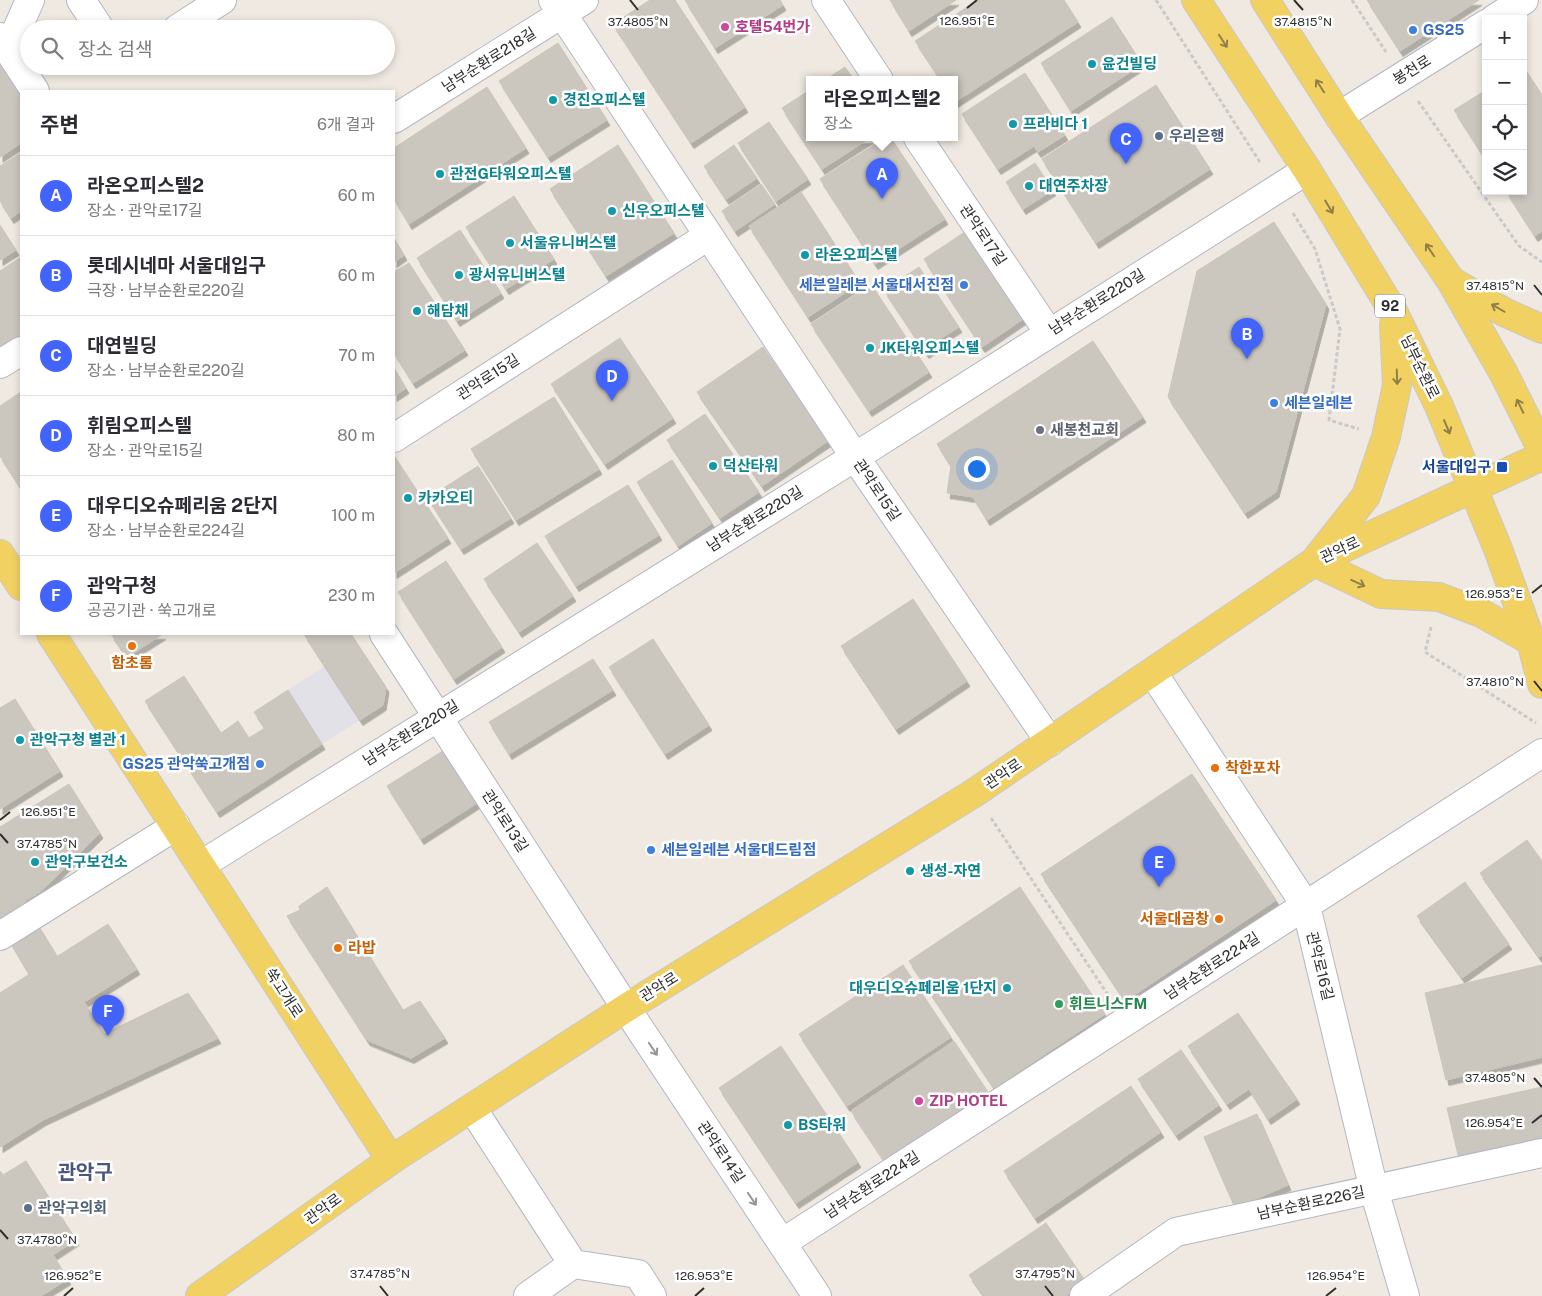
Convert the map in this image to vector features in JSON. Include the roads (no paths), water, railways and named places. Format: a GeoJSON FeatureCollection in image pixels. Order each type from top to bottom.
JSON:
{"type":"FeatureCollection","features":[{"type":"Feature","properties":{"kind":"main road","name":"남부순환로"},"geometry":{"type":"LineString","coordinates":[[1196,0],[1307,170],[1393,311],[1439,406],[1498,549],[1531,641],[1542,684]]}},
{"type":"Feature","properties":{"kind":"main road"},"geometry":{"type":"LineString","coordinates":[[1265,0],[1339,116],[1451,281],[1504,374],[1542,450]]}},
{"type":"Feature","properties":{"kind":"main road"},"geometry":{"type":"LineString","coordinates":[[1451,281],[1504,312],[1542,329]]}},
{"type":"Feature","properties":{"kind":"main road"},"geometry":{"type":"LineString","coordinates":[[1393,311],[1397,385],[1386,437],[1366,496],[1314,562],[1381,594],[1439,597],[1481,613],[1531,641]]}},
{"type":"Feature","properties":{"kind":"main road","name":"관악로"},"geometry":{"type":"LineString","coordinates":[[200,1296],[391,1160],[626,1008],[974,793],[1314,562],[1542,456]]}},
{"type":"Feature","properties":{"kind":"main road","name":"쑥고개로"},"geometry":{"type":"LineString","coordinates":[[52,635],[391,1160]]}},
{"type":"Feature","properties":{"kind":"street"},"geometry":{"type":"LineString","coordinates":[[20,68],[4,44],[30,0]]}},
{"type":"Feature","properties":{"kind":"street"},"geometry":{"type":"LineString","coordinates":[[81,0],[94,20]]}},
{"type":"Feature","properties":{"kind":"street"},"geometry":{"type":"LineString","coordinates":[[191,20],[222,0]]}},
{"type":"Feature","properties":{"kind":"street","name":"남부순환로218길"},"geometry":{"type":"LineString","coordinates":[[395,117],[557,8],[584,0]]}},
{"type":"Feature","properties":{"kind":"street"},"geometry":{"type":"LineString","coordinates":[[826,0],[877,76]]}},
{"type":"Feature","properties":{"kind":"street"},"geometry":{"type":"LineString","coordinates":[[1500,15],[1524,0]]}},
{"type":"Feature","properties":{"kind":"street","name":"관악로15길"},"geometry":{"type":"LineString","coordinates":[[557,8],[855,457],[1050,742]]}},
{"type":"Feature","properties":{"kind":"street","name":"봉천로"},"geometry":{"type":"LineString","coordinates":[[1339,116],[1482,26]]}},
{"type":"Feature","properties":{"kind":"street"},"geometry":{"type":"LineString","coordinates":[[24,75],[34,90]]}},
{"type":"Feature","properties":{"kind":"street","name":"관악로17길"},"geometry":{"type":"LineString","coordinates":[[920,141],[1049,333]]}},
{"type":"Feature","properties":{"kind":"street","name":"남부순환로220길"},"geometry":{"type":"LineString","coordinates":[[201,865],[855,457],[1307,170]]}},
{"type":"Feature","properties":{"kind":"street","name":"관악로15길"},"geometry":{"type":"LineString","coordinates":[[395,437],[708,236]]}},
{"type":"Feature","properties":{"kind":"street"},"geometry":{"type":"LineString","coordinates":[[0,364],[20,352]]}},
{"type":"Feature","properties":{"kind":"street","name":"관악로13길"},"geometry":{"type":"LineString","coordinates":[[385,635],[626,1008]]}},
{"type":"Feature","properties":{"kind":"street","name":"관악로16길"},"geometry":{"type":"LineString","coordinates":[[1153,673],[1306,906],[1374,1190],[1405,1296]]}},
{"type":"Feature","properties":{"kind":"street","name":"남부순환로224길"},"geometry":{"type":"LineString","coordinates":[[782,1243],[1306,906],[1540,742]]}},
{"type":"Feature","properties":{"kind":"street"},"geometry":{"type":"LineString","coordinates":[[0,936],[176,826]]}},
{"type":"Feature","properties":{"kind":"street","name":"관악로14길"},"geometry":{"type":"LineString","coordinates":[[626,1008],[817,1296]]}},
{"type":"Feature","properties":{"kind":"street"},"geometry":{"type":"LineString","coordinates":[[472,1108],[573,1264]]}},
{"type":"Feature","properties":{"kind":"street","name":"남부순환로226길"},"geometry":{"type":"LineString","coordinates":[[1092,1294],[1176,1232],[1542,1153]]}},
{"type":"Feature","properties":{"kind":"street"},"geometry":{"type":"LineString","coordinates":[[528,1296],[573,1264],[638,1274],[652,1296]]}},
{"type":"Feature","properties":{"kind":"place","name":"호텔54번가"},"geometry":{"type":"Point","coordinates":[725,27]}},
{"type":"Feature","properties":{"kind":"place","name":"GS25"},"geometry":{"type":"Point","coordinates":[1413,30]}},
{"type":"Feature","properties":{"kind":"place","name":"윤건빌딩"},"geometry":{"type":"Point","coordinates":[1092,64]}},
{"type":"Feature","properties":{"kind":"place","name":"경진오피스텔"},"geometry":{"type":"Point","coordinates":[553,100]}},
{"type":"Feature","properties":{"kind":"place","name":"프라비다 1"},"geometry":{"type":"Point","coordinates":[1013,124]}},
{"type":"Feature","properties":{"kind":"place","name":"우리은행"},"geometry":{"type":"Point","coordinates":[1159,136]}},
{"type":"Feature","properties":{"kind":"place","name":"대연빌딩"},"geometry":{"type":"Point","coordinates":[1126,164]}},
{"type":"Feature","properties":{"kind":"place","name":"관전G타워오피스텔"},"geometry":{"type":"Point","coordinates":[440,174]}},
{"type":"Feature","properties":{"kind":"place","name":"대연주차장"},"geometry":{"type":"Point","coordinates":[1029,186]}},
{"type":"Feature","properties":{"kind":"place","name":"라온오피스텔2"},"geometry":{"type":"Point","coordinates":[882,199]}},
{"type":"Feature","properties":{"kind":"place","name":"신우오피스텔"},"geometry":{"type":"Point","coordinates":[612,211]}},
{"type":"Feature","properties":{"kind":"place","name":"서울유니버스텔"},"geometry":{"type":"Point","coordinates":[510,243]}},
{"type":"Feature","properties":{"kind":"place","name":"라온오피스텔"},"geometry":{"type":"Point","coordinates":[805,255]}},
{"type":"Feature","properties":{"kind":"place","name":"광서유니버스텔"},"geometry":{"type":"Point","coordinates":[459,275]}},
{"type":"Feature","properties":{"kind":"place","name":"세븐일레븐 서울대서진점"},"geometry":{"type":"Point","coordinates":[964,285]}},
{"type":"Feature","properties":{"kind":"place","name":"해담채"},"geometry":{"type":"Point","coordinates":[417,311]}},
{"type":"Feature","properties":{"kind":"place","name":"JK타워오피스텔"},"geometry":{"type":"Point","coordinates":[870,348]}},
{"type":"Feature","properties":{"kind":"place","name":"롯데시네마 서울대입구"},"geometry":{"type":"Point","coordinates":[1247,359]}},
{"type":"Feature","properties":{"kind":"place","name":"휘림오피스텔"},"geometry":{"type":"Point","coordinates":[612,401]}},
{"type":"Feature","properties":{"kind":"place","name":"세븐일레븐"},"geometry":{"type":"Point","coordinates":[1274,403]}},
{"type":"Feature","properties":{"kind":"place","name":"새봉천교회"},"geometry":{"type":"Point","coordinates":[1040,430]}},
{"type":"Feature","properties":{"kind":"place","name":"덕산타워"},"geometry":{"type":"Point","coordinates":[713,466]}},
{"type":"Feature","properties":{"kind":"place","name":"서울대입구"},"geometry":{"type":"Point","coordinates":[1502,467]}},
{"type":"Feature","properties":{"kind":"place","name":"카카오티"},"geometry":{"type":"Point","coordinates":[408,498]}},
{"type":"Feature","properties":{"kind":"place","name":"함초롬"},"geometry":{"type":"Point","coordinates":[132,646]}},
{"type":"Feature","properties":{"kind":"place","name":"관악구청 별관 1"},"geometry":{"type":"Point","coordinates":[20,740]}},
{"type":"Feature","properties":{"kind":"place","name":"GS25 관악쑥고개점"},"geometry":{"type":"Point","coordinates":[260,764]}},
{"type":"Feature","properties":{"kind":"place","name":"착한포차"},"geometry":{"type":"Point","coordinates":[1215,768]}},
{"type":"Feature","properties":{"kind":"place","name":"세븐일레븐 서울대드림점"},"geometry":{"type":"Point","coordinates":[651,850]}},
{"type":"Feature","properties":{"kind":"place","name":"관악구보건소"},"geometry":{"type":"Point","coordinates":[35,862]}},
{"type":"Feature","properties":{"kind":"place","name":"생성-자연"},"geometry":{"type":"Point","coordinates":[910,871]}},
{"type":"Feature","properties":{"kind":"place","name":"대우디오슈페리움 2단지"},"geometry":{"type":"Point","coordinates":[1159,887]}},
{"type":"Feature","properties":{"kind":"place","name":"서울대곱창"},"geometry":{"type":"Point","coordinates":[1219,919]}},
{"type":"Feature","properties":{"kind":"place","name":"라밥"},"geometry":{"type":"Point","coordinates":[338,948]}},
{"type":"Feature","properties":{"kind":"place","name":"대우디오슈페리움 1단지"},"geometry":{"type":"Point","coordinates":[1007,988]}},
{"type":"Feature","properties":{"kind":"place","name":"휘트니스FM"},"geometry":{"type":"Point","coordinates":[1059,1004]}},
{"type":"Feature","properties":{"kind":"place","name":"관악구청"},"geometry":{"type":"Point","coordinates":[108,1036]}},
{"type":"Feature","properties":{"kind":"place","name":"ZIP HOTEL"},"geometry":{"type":"Point","coordinates":[919,1101]}},
{"type":"Feature","properties":{"kind":"place","name":"BS타워"},"geometry":{"type":"Point","coordinates":[788,1125]}},
{"type":"Feature","properties":{"kind":"place","name":"관악구의회"},"geometry":{"type":"Point","coordinates":[28,1208]}},
{"type":"Feature","properties":{"kind":"district","name":"관악구"},"geometry":{"type":"Point","coordinates":[85,1172]}}]}
